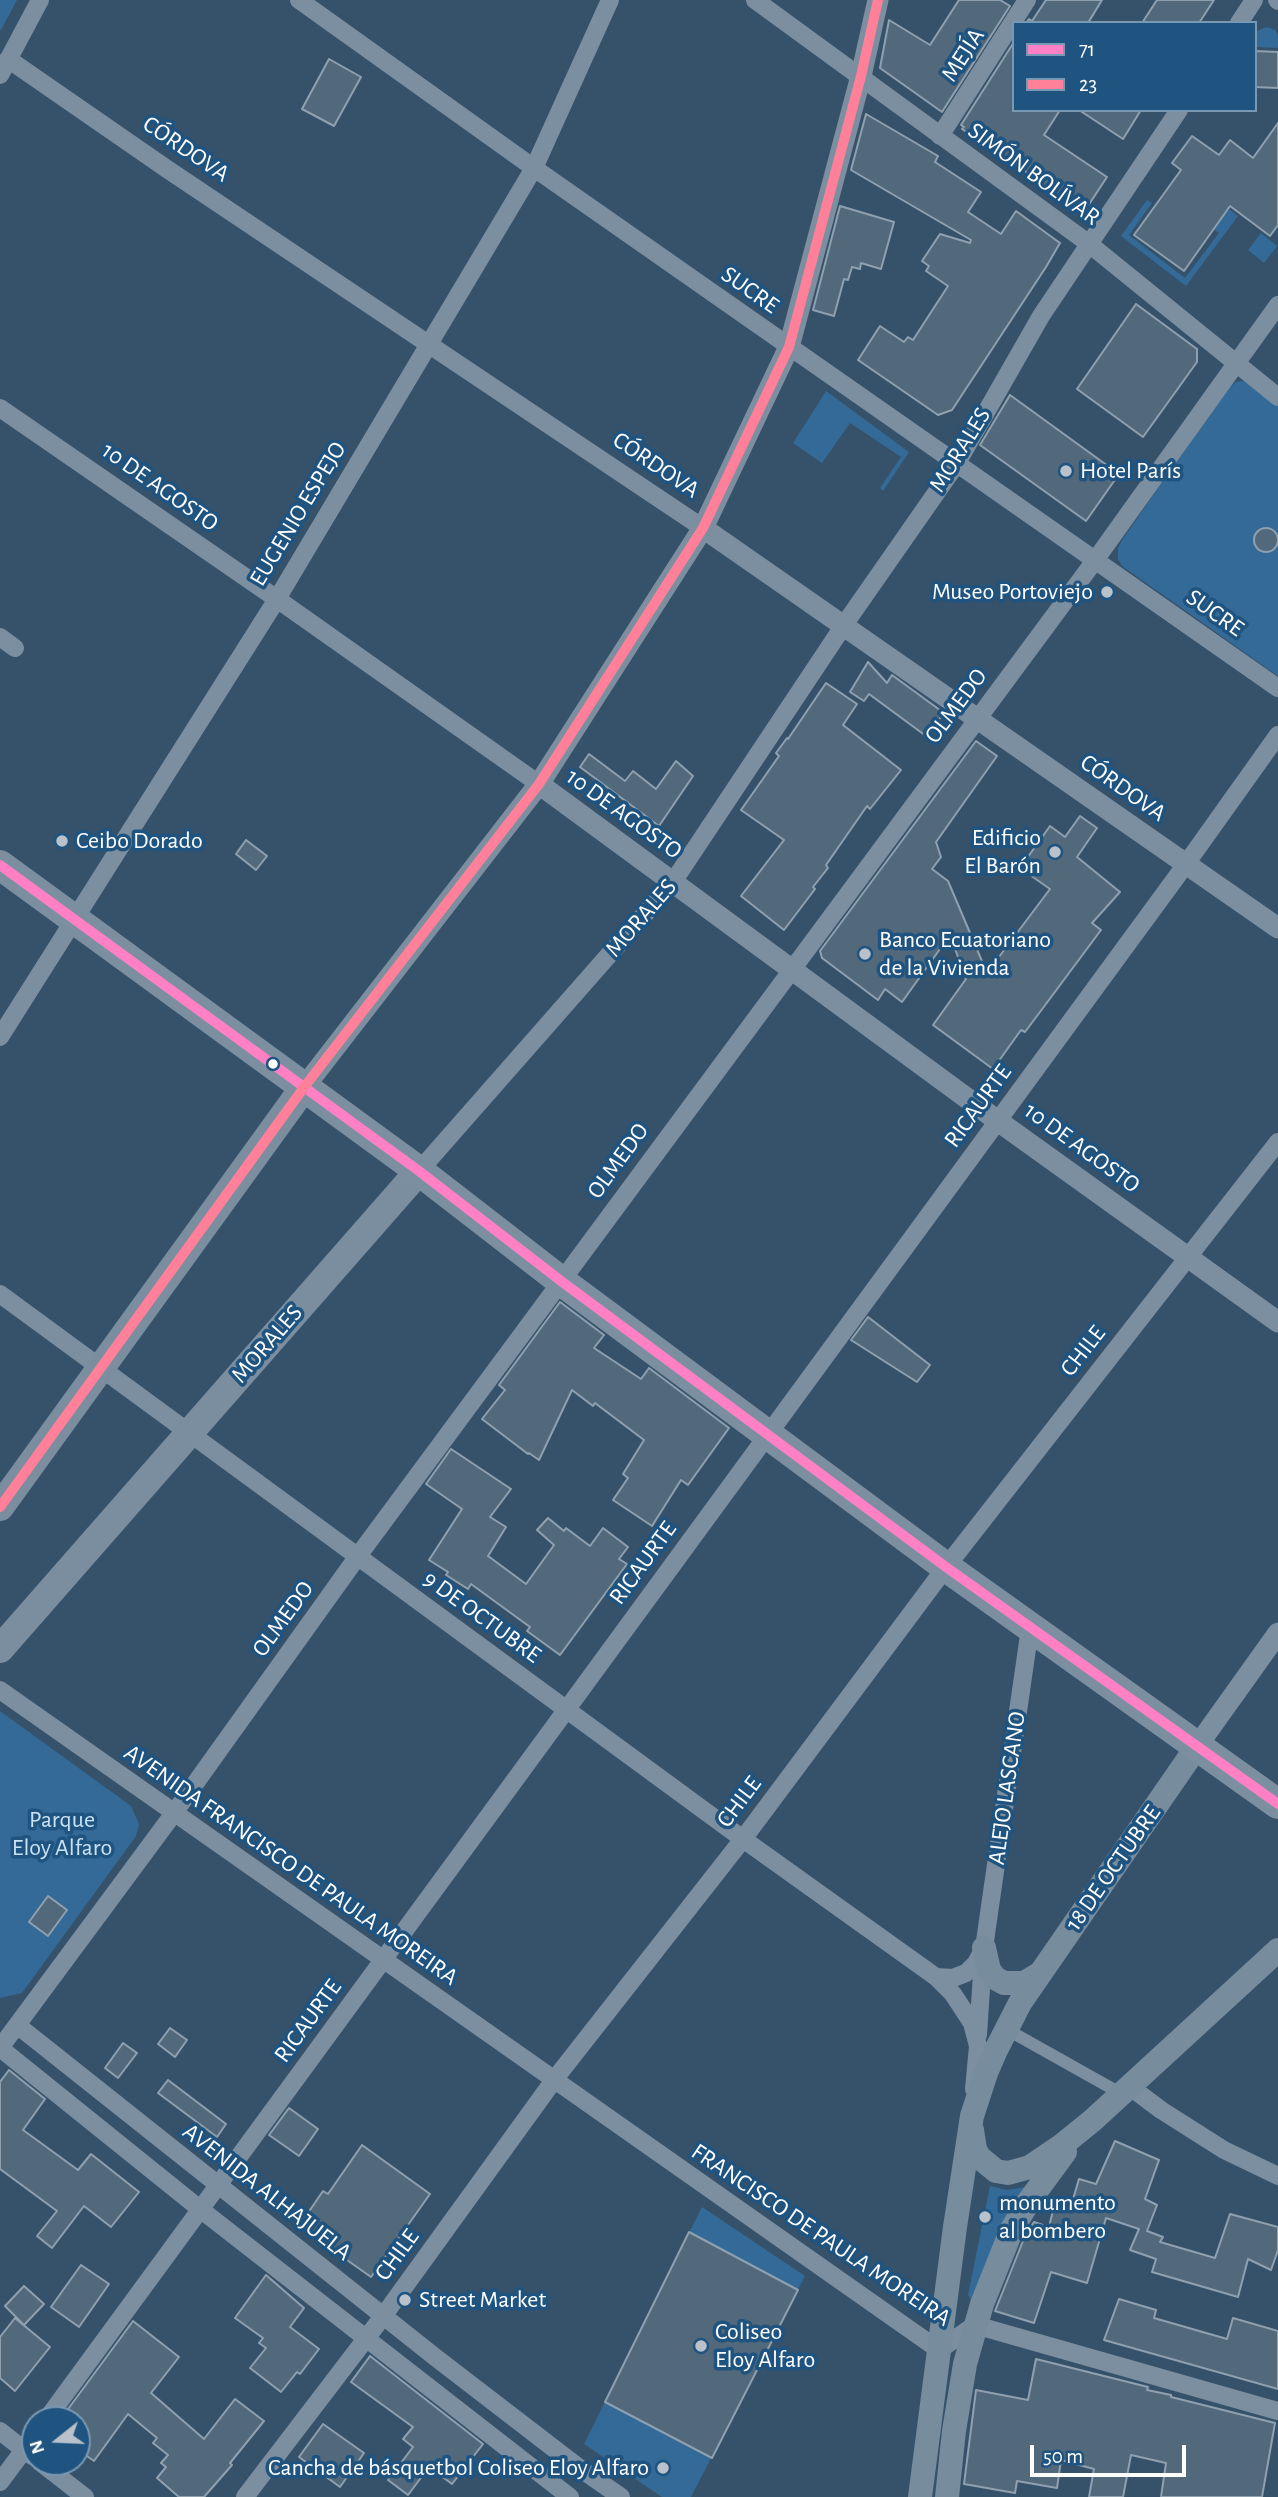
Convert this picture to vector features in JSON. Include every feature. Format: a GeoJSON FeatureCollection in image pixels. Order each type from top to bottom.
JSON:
{"type":"FeatureCollection","features":[{"type":"Feature","properties":{"kind":"highway"},"geometry":{"type":"LineString","coordinates":[[0,865],[419,1171],[561,1281],[946,1567],[1278,1804]]}},
{"type":"Feature","properties":{"kind":"main road"},"geometry":{"type":"LineString","coordinates":[[0,1507],[304,1086]]}},
{"type":"Feature","properties":{"kind":"main road","name":"MORALES"},"geometry":{"type":"LineString","coordinates":[[0,1649],[419,1171]]}},
{"type":"Feature","properties":{"kind":"main road","name":"18 DE OCTUBRE"},"geometry":{"type":"LineString","coordinates":[[972,2116],[986,2073],[1006,2029],[1039,1974],[1198,1745]]}},
{"type":"Feature","properties":{"kind":"main road"},"geometry":{"type":"LineString","coordinates":[[984,1948],[989,1970],[1004,1983],[1024,1983],[1039,1974]]}},
{"type":"Feature","properties":{"kind":"main road"},"geometry":{"type":"LineString","coordinates":[[947,2497],[965,2364],[991,2279],[1012,2229],[1046,2176],[1093,2120],[1278,1950]]}},
{"type":"Feature","properties":{"kind":"main road"},"geometry":{"type":"LineString","coordinates":[[972,2116],[973,2138],[979,2157],[996,2171],[1008,2173],[1030,2167],[1045,2158],[1093,2120]]}},
{"type":"Feature","properties":{"kind":"main road","name":"ALEJO LASCANO"},"geometry":{"type":"LineString","coordinates":[[920,2497],[972,2116]]}},
{"type":"Feature","properties":{"kind":"street"},"geometry":{"type":"LineString","coordinates":[[3,63],[40,0]]}},
{"type":"Feature","properties":{"kind":"street","name":"SUCRE"},"geometry":{"type":"LineString","coordinates":[[299,0],[534,168],[1278,688]]}},
{"type":"Feature","properties":{"kind":"street","name":"EUGENIO ESPEJO"},"geometry":{"type":"LineString","coordinates":[[0,1037],[276,599],[534,168],[610,0]]}},
{"type":"Feature","properties":{"kind":"street","name":"SIMÓN BOLÍVAR"},"geometry":{"type":"LineString","coordinates":[[755,0],[1088,243],[1278,397]]}},
{"type":"Feature","properties":{"kind":"street"},"geometry":{"type":"LineString","coordinates":[[304,1086],[539,784],[703,528],[789,347],[861,76],[878,0]]}},
{"type":"Feature","properties":{"kind":"street","name":"MEJÍA"},"geometry":{"type":"LineString","coordinates":[[1014,21],[1027,0]]}},
{"type":"Feature","properties":{"kind":"street"},"geometry":{"type":"LineString","coordinates":[[1240,21],[1254,0]]}},
{"type":"Feature","properties":{"kind":"street","name":"MEJÍA"},"geometry":{"type":"LineString","coordinates":[[940,136],[1012,23]]}},
{"type":"Feature","properties":{"kind":"street","name":"CÓRDOVA"},"geometry":{"type":"LineString","coordinates":[[3,63],[167,169],[703,528],[1278,928]]}},
{"type":"Feature","properties":{"kind":"street","name":"MORALES"},"geometry":{"type":"LineString","coordinates":[[419,1171],[673,882],[844,625],[957,463],[1041,316],[1178,112]]}},
{"type":"Feature","properties":{"kind":"street","name":"OLMEDO"},"geometry":{"type":"LineString","coordinates":[[6,2036],[174,1813],[358,1556],[1096,559],[1278,305]]}},
{"type":"Feature","properties":{"kind":"street","name":"10 DE AGOSTO"},"geometry":{"type":"LineString","coordinates":[[0,408],[539,784],[998,1121],[1278,1322]]}},
{"type":"Feature","properties":{"kind":"street","name":"RICAURTE"},"geometry":{"type":"LineString","coordinates":[[56,2406],[1278,735]]}},
{"type":"Feature","properties":{"kind":"street","name":"CHILE"},"geometry":{"type":"LineString","coordinates":[[245,2497],[367,2338],[554,2080],[743,1839],[946,1567],[1278,1142]]}},
{"type":"Feature","properties":{"kind":"street","name":"9 DE OCTUBRE"},"geometry":{"type":"LineString","coordinates":[[0,1294],[743,1839],[936,1977]]}},
{"type":"Feature","properties":{"kind":"street","name":"ALEJO LASCANO"},"geometry":{"type":"LineString","coordinates":[[972,2116],[984,1948],[1030,1628]]}},
{"type":"Feature","properties":{"kind":"street","name":"18 DE OCTUBRE"},"geometry":{"type":"LineString","coordinates":[[1198,1745],[1278,1633]]}},
{"type":"Feature","properties":{"kind":"street","name":"AVENIDA FRANCISCO DE PAULA MOREIRA"},"geometry":{"type":"LineString","coordinates":[[0,1690],[554,2080]]}},
{"type":"Feature","properties":{"kind":"street"},"geometry":{"type":"LineString","coordinates":[[936,1977],[953,1978],[966,1973],[976,1963],[984,1948]]}},
{"type":"Feature","properties":{"kind":"street","name":"ALEJO LASCANO"},"geometry":{"type":"LineString","coordinates":[[936,1977],[964,2008],[972,2023],[978,2046]]}},
{"type":"Feature","properties":{"kind":"street"},"geometry":{"type":"LineString","coordinates":[[1006,2029],[1124,2089],[1224,2150],[1278,2176]]}},
{"type":"Feature","properties":{"kind":"street"},"geometry":{"type":"LineString","coordinates":[[6,2036],[200,2209],[570,2497]]}},
{"type":"Feature","properties":{"kind":"street","name":"AVENIDA ALHAJUELA"},"geometry":{"type":"LineString","coordinates":[[6,2036],[218,2185],[537,2435],[621,2497]]}},
{"type":"Feature","properties":{"kind":"street","name":"FRANCISCO DE PAULA MOREIRA"},"geometry":{"type":"LineString","coordinates":[[554,2080],[939,2350],[975,2325],[1278,2411]]}},
{"type":"Feature","properties":{"kind":"street"},"geometry":{"type":"LineString","coordinates":[[0,2431],[21,2443]]}},
{"type":"Feature","properties":{"kind":"street"},"geometry":{"type":"LineString","coordinates":[[0,2482],[21,2459]]}},
{"type":"Feature","properties":{"kind":"street"},"geometry":{"type":"LineString","coordinates":[[58,2476],[85,2497]]}},
{"type":"Feature","properties":{"kind":"green space"},"geometry":{"type":"Polygon","coordinates":[[[0,0],[17,0],[1,30],[0,29],[0,0]]]}},
{"type":"Feature","properties":{"kind":"green space"},"geometry":{"type":"Polygon","coordinates":[[[1266,27],[1275,30],[1278,35],[1278,48],[1257,47],[1257,31],[1266,27]]]}},
{"type":"Feature","properties":{"kind":"green space"},"geometry":{"type":"Polygon","coordinates":[[[1209,194],[1238,216],[1186,286],[1121,236],[1147,200],[1152,203],[1129,235],[1185,278],[1219,233],[1195,214],[1209,194]]]}},
{"type":"Feature","properties":{"kind":"green space"},"geometry":{"type":"Polygon","coordinates":[[[1261,233],[1277,246],[1264,263],[1248,250],[1261,233]]]}},
{"type":"Feature","properties":{"kind":"green space"},"geometry":{"type":"Polygon","coordinates":[[[1243,381],[1278,406],[1278,676],[1122,566],[1118,559],[1118,548],[1122,540],[1173,467],[1230,387],[1243,381]]]}},
{"type":"Feature","properties":{"kind":"green space"},"geometry":{"type":"Polygon","coordinates":[[[826,391],[909,452],[883,491],[880,488],[901,457],[850,423],[822,463],[793,443],[826,391]]]}},
{"type":"Feature","properties":{"kind":"green space","name":"Parque Eloy Alfaro"},"geometry":{"type":"Polygon","coordinates":[[[0,1711],[131,1806],[139,1824],[136,1836],[22,1993],[0,1998],[0,1711]]]}},
{"type":"Feature","properties":{"kind":"green space"},"geometry":{"type":"Polygon","coordinates":[[[990,2186],[1007,2190],[1025,2187],[971,2299],[968,2295],[990,2186]]]}},
{"type":"Feature","properties":{"kind":"green space","name":"Coliseo Eloy Alfaro"},"geometry":{"type":"Polygon","coordinates":[[[702,2207],[805,2276],[691,2497],[662,2497],[584,2444],[702,2207]]]}},
{"type":"Feature","properties":{"kind":"building"},"geometry":{"type":"Polygon","coordinates":[[[959,0],[1000,0],[1010,6],[942,112],[880,68],[889,20],[930,45],[959,0]]]}},
{"type":"Feature","properties":{"kind":"building"},"geometry":{"type":"Polygon","coordinates":[[[1046,0],[1102,0],[1089,21],[1032,21],[1046,0]]]}},
{"type":"Feature","properties":{"kind":"building"},"geometry":{"type":"Polygon","coordinates":[[[1157,0],[1214,0],[1200,21],[1143,21],[1157,0]]]}},
{"type":"Feature","properties":{"kind":"building"},"geometry":{"type":"Polygon","coordinates":[[[1012,45],[1012,112],[1059,112],[1044,135],[1107,177],[1082,215],[1022,169],[962,129],[964,127],[961,125],[1012,45]]]}},
{"type":"Feature","properties":{"kind":"building"},"geometry":{"type":"Polygon","coordinates":[[[1257,51],[1278,52],[1278,88],[1257,87],[1257,51]]]}},
{"type":"Feature","properties":{"kind":"building"},"geometry":{"type":"Polygon","coordinates":[[[329,59],[361,77],[334,126],[302,109],[329,59]]]}},
{"type":"Feature","properties":{"kind":"building"},"geometry":{"type":"Polygon","coordinates":[[[1082,112],[1140,112],[1123,139],[1082,112]]]}},
{"type":"Feature","properties":{"kind":"building"},"geometry":{"type":"Polygon","coordinates":[[[866,114],[938,156],[935,162],[981,192],[968,212],[1001,234],[1016,211],[1060,243],[952,410],[938,415],[858,360],[880,326],[904,342],[908,337],[913,340],[948,286],[926,271],[929,266],[922,261],[940,234],[970,243],[971,240],[851,170],[866,114]]]}},
{"type":"Feature","properties":{"kind":"building"},"geometry":{"type":"Polygon","coordinates":[[[1278,123],[1278,225],[1270,236],[1230,206],[1184,271],[1134,235],[1181,170],[1172,163],[1192,136],[1219,155],[1230,140],[1253,158],[1278,123]]]}},
{"type":"Feature","properties":{"kind":"building"},"geometry":{"type":"Polygon","coordinates":[[[840,206],[894,222],[881,269],[861,263],[860,269],[852,267],[848,280],[844,279],[834,316],[813,310],[840,206]]]}},
{"type":"Feature","properties":{"kind":"building"},"geometry":{"type":"Polygon","coordinates":[[[1136,304],[1197,349],[1197,362],[1143,437],[1077,389],[1136,304]]]}},
{"type":"Feature","properties":{"kind":"building","name":"Hotel París"},"geometry":{"type":"Polygon","coordinates":[[[1010,395],[1119,474],[1086,521],[980,445],[1010,395]]]}},
{"type":"Feature","properties":{"kind":"building"},"geometry":{"type":"Polygon","coordinates":[[[1266,528],[1275,531],[1278,540],[1275,549],[1266,552],[1257,549],[1254,540],[1257,531],[1266,528]]]}},
{"type":"Feature","properties":{"kind":"building"},"geometry":{"type":"Polygon","coordinates":[[[868,662],[887,683],[892,675],[944,713],[926,736],[869,694],[864,701],[850,692],[868,662]]]}},
{"type":"Feature","properties":{"kind":"building"},"geometry":{"type":"Polygon","coordinates":[[[826,683],[857,704],[843,725],[901,770],[870,809],[867,806],[826,865],[828,868],[813,887],[815,889],[784,930],[741,896],[784,840],[741,810],[779,756],[776,753],[826,683]]]}},
{"type":"Feature","properties":{"kind":"building"},"geometry":{"type":"Polygon","coordinates":[[[976,741],[997,756],[936,842],[941,857],[932,869],[948,881],[987,973],[1050,889],[1020,868],[1050,826],[1065,837],[1080,816],[1097,828],[1077,857],[1120,892],[1092,923],[1101,930],[1025,1032],[1021,1030],[993,1069],[933,1025],[966,979],[950,935],[902,1002],[885,989],[878,1000],[822,958],[820,951],[976,741]]]}},
{"type":"Feature","properties":{"kind":"building"},"geometry":{"type":"Polygon","coordinates":[[[589,754],[625,781],[633,771],[656,789],[676,761],[693,776],[659,826],[580,767],[589,754]]]}},
{"type":"Feature","properties":{"kind":"building"},"geometry":{"type":"Polygon","coordinates":[[[246,840],[267,856],[256,870],[236,854],[246,840]]]}},
{"type":"Feature","properties":{"kind":"building"},"geometry":{"type":"Polygon","coordinates":[[[560,1302],[604,1335],[594,1348],[641,1379],[649,1368],[729,1428],[688,1485],[681,1480],[652,1526],[613,1500],[628,1478],[623,1474],[644,1440],[595,1403],[593,1406],[572,1390],[539,1460],[482,1419],[505,1390],[499,1385],[560,1302]]]}},
{"type":"Feature","properties":{"kind":"building"},"geometry":{"type":"Polygon","coordinates":[[[868,1317],[930,1365],[917,1382],[851,1340],[868,1317]]]}},
{"type":"Feature","properties":{"kind":"building"},"geometry":{"type":"Polygon","coordinates":[[[451,1449],[511,1489],[490,1517],[506,1527],[488,1556],[526,1584],[554,1545],[537,1530],[548,1518],[590,1546],[603,1528],[628,1547],[619,1559],[627,1564],[560,1655],[527,1631],[530,1627],[471,1584],[468,1589],[429,1560],[462,1509],[426,1484],[451,1449]]]}},
{"type":"Feature","properties":{"kind":"building"},"geometry":{"type":"Polygon","coordinates":[[[48,1896],[67,1910],[48,1936],[29,1922],[48,1896]]]}},
{"type":"Feature","properties":{"kind":"building"},"geometry":{"type":"Polygon","coordinates":[[[170,2028],[187,2040],[175,2057],[158,2044],[170,2028]]]}},
{"type":"Feature","properties":{"kind":"building"},"geometry":{"type":"Polygon","coordinates":[[[123,2043],[137,2053],[118,2078],[105,2068],[123,2043]]]}},
{"type":"Feature","properties":{"kind":"building"},"geometry":{"type":"Polygon","coordinates":[[[9,2070],[45,2099],[23,2130],[78,2170],[91,2154],[139,2192],[111,2227],[84,2206],[52,2248],[37,2236],[57,2211],[0,2169],[0,2082],[9,2070]]]}},
{"type":"Feature","properties":{"kind":"building"},"geometry":{"type":"Polygon","coordinates":[[[168,2080],[226,2124],[217,2137],[158,2093],[168,2080]]]}},
{"type":"Feature","properties":{"kind":"building"},"geometry":{"type":"Polygon","coordinates":[[[289,2108],[318,2129],[299,2156],[269,2135],[289,2108]]]}},
{"type":"Feature","properties":{"kind":"building"},"geometry":{"type":"Polygon","coordinates":[[[1115,2141],[1159,2160],[1145,2199],[1157,2205],[1147,2231],[1163,2237],[1160,2242],[1215,2258],[1230,2214],[1278,2227],[1278,2250],[1271,2270],[1248,2259],[1238,2297],[1152,2272],[1156,2259],[1130,2250],[1139,2229],[1106,2218],[1087,2283],[1051,2272],[1034,2323],[995,2311],[1025,2236],[1034,2222],[1049,2227],[1055,2202],[1071,2206],[1079,2179],[1096,2184],[1115,2141]]]}},
{"type":"Feature","properties":{"kind":"building"},"geometry":{"type":"Polygon","coordinates":[[[362,2145],[430,2194],[371,2277],[299,2226],[323,2191],[328,2194],[362,2145]]]}},
{"type":"Feature","properties":{"kind":"building","name":"Coliseo Eloy Alfaro"},"geometry":{"type":"Polygon","coordinates":[[[689,2232],[798,2290],[712,2458],[605,2402],[689,2232]]]}},
{"type":"Feature","properties":{"kind":"building"},"geometry":{"type":"Polygon","coordinates":[[[81,2265],[109,2284],[79,2327],[51,2307],[81,2265]]]}},
{"type":"Feature","properties":{"kind":"building"},"geometry":{"type":"Polygon","coordinates":[[[266,2275],[304,2308],[290,2327],[319,2349],[300,2374],[297,2372],[281,2392],[250,2368],[266,2348],[259,2343],[263,2338],[235,2318],[266,2275]]]}},
{"type":"Feature","properties":{"kind":"building"},"geometry":{"type":"Polygon","coordinates":[[[24,2286],[44,2304],[24,2325],[5,2306],[24,2286]]]}},
{"type":"Feature","properties":{"kind":"building"},"geometry":{"type":"Polygon","coordinates":[[[1119,2299],[1156,2310],[1154,2318],[1227,2339],[1233,2318],[1278,2331],[1278,2389],[1104,2340],[1119,2299]]]}},
{"type":"Feature","properties":{"kind":"building"},"geometry":{"type":"Polygon","coordinates":[[[15,2318],[50,2347],[15,2391],[0,2378],[0,2337],[15,2318]]]}},
{"type":"Feature","properties":{"kind":"building"},"geometry":{"type":"Polygon","coordinates":[[[133,2321],[179,2357],[151,2393],[204,2439],[235,2399],[264,2421],[230,2463],[232,2465],[204,2497],[179,2497],[157,2478],[166,2467],[161,2463],[168,2455],[153,2443],[157,2438],[128,2414],[94,2461],[91,2459],[91,2406],[70,2406],[133,2321]]]}},
{"type":"Feature","properties":{"kind":"building"},"geometry":{"type":"Polygon","coordinates":[[[370,2356],[483,2444],[452,2484],[429,2467],[408,2495],[388,2480],[413,2447],[403,2439],[413,2427],[351,2382],[370,2356]]]}},
{"type":"Feature","properties":{"kind":"building"},"geometry":{"type":"Polygon","coordinates":[[[1036,2359],[1275,2423],[1262,2497],[1161,2497],[1166,2463],[1131,2455],[1123,2497],[1089,2497],[1094,2469],[1061,2460],[1057,2488],[1017,2481],[1015,2493],[964,2484],[976,2390],[1028,2400],[1036,2359]]]}},
{"type":"Feature","properties":{"kind":"building"},"geometry":{"type":"Polygon","coordinates":[[[323,2424],[364,2453],[340,2487],[299,2457],[323,2424]]]}},
{"type":"Feature","properties":{"kind":"transit line","name":"23"},"geometry":{"type":"LineString","coordinates":[[0,1507],[305,1086],[539,784],[703,528],[789,347],[861,76],[878,0]]}},
{"type":"Feature","properties":{"kind":"transit line","name":"71"},"geometry":{"type":"LineString","coordinates":[[0,865],[419,1171],[561,1281],[946,1567],[1278,1804]]}},
{"type":"Feature","properties":{"kind":"place","name":"Hotel París"},"geometry":{"type":"Point","coordinates":[1066,471]}},
{"type":"Feature","properties":{"kind":"place","name":"Museo Portoviejo"},"geometry":{"type":"Point","coordinates":[1107,592]}},
{"type":"Feature","properties":{"kind":"place","name":"Ceibo Dorado"},"geometry":{"type":"Point","coordinates":[62,841]}},
{"type":"Feature","properties":{"kind":"place","name":"Edificio El Barón"},"geometry":{"type":"Point","coordinates":[1055,852]}},
{"type":"Feature","properties":{"kind":"place","name":"Banco Ecuatoriano de la Vivienda"},"geometry":{"type":"Point","coordinates":[865,954]}},
{"type":"Feature","properties":{"kind":"place","name":"monumento al bombero"},"geometry":{"type":"Point","coordinates":[985,2217]}},
{"type":"Feature","properties":{"kind":"place","name":"Street Market"},"geometry":{"type":"Point","coordinates":[405,2300]}},
{"type":"Feature","properties":{"kind":"place","name":"Coliseo Eloy Alfaro"},"geometry":{"type":"Point","coordinates":[701,2346]}},
{"type":"Feature","properties":{"kind":"place","name":"Cancha de básquetbol Coliseo Eloy Alfaro"},"geometry":{"type":"Point","coordinates":[663,2468]}}]}
